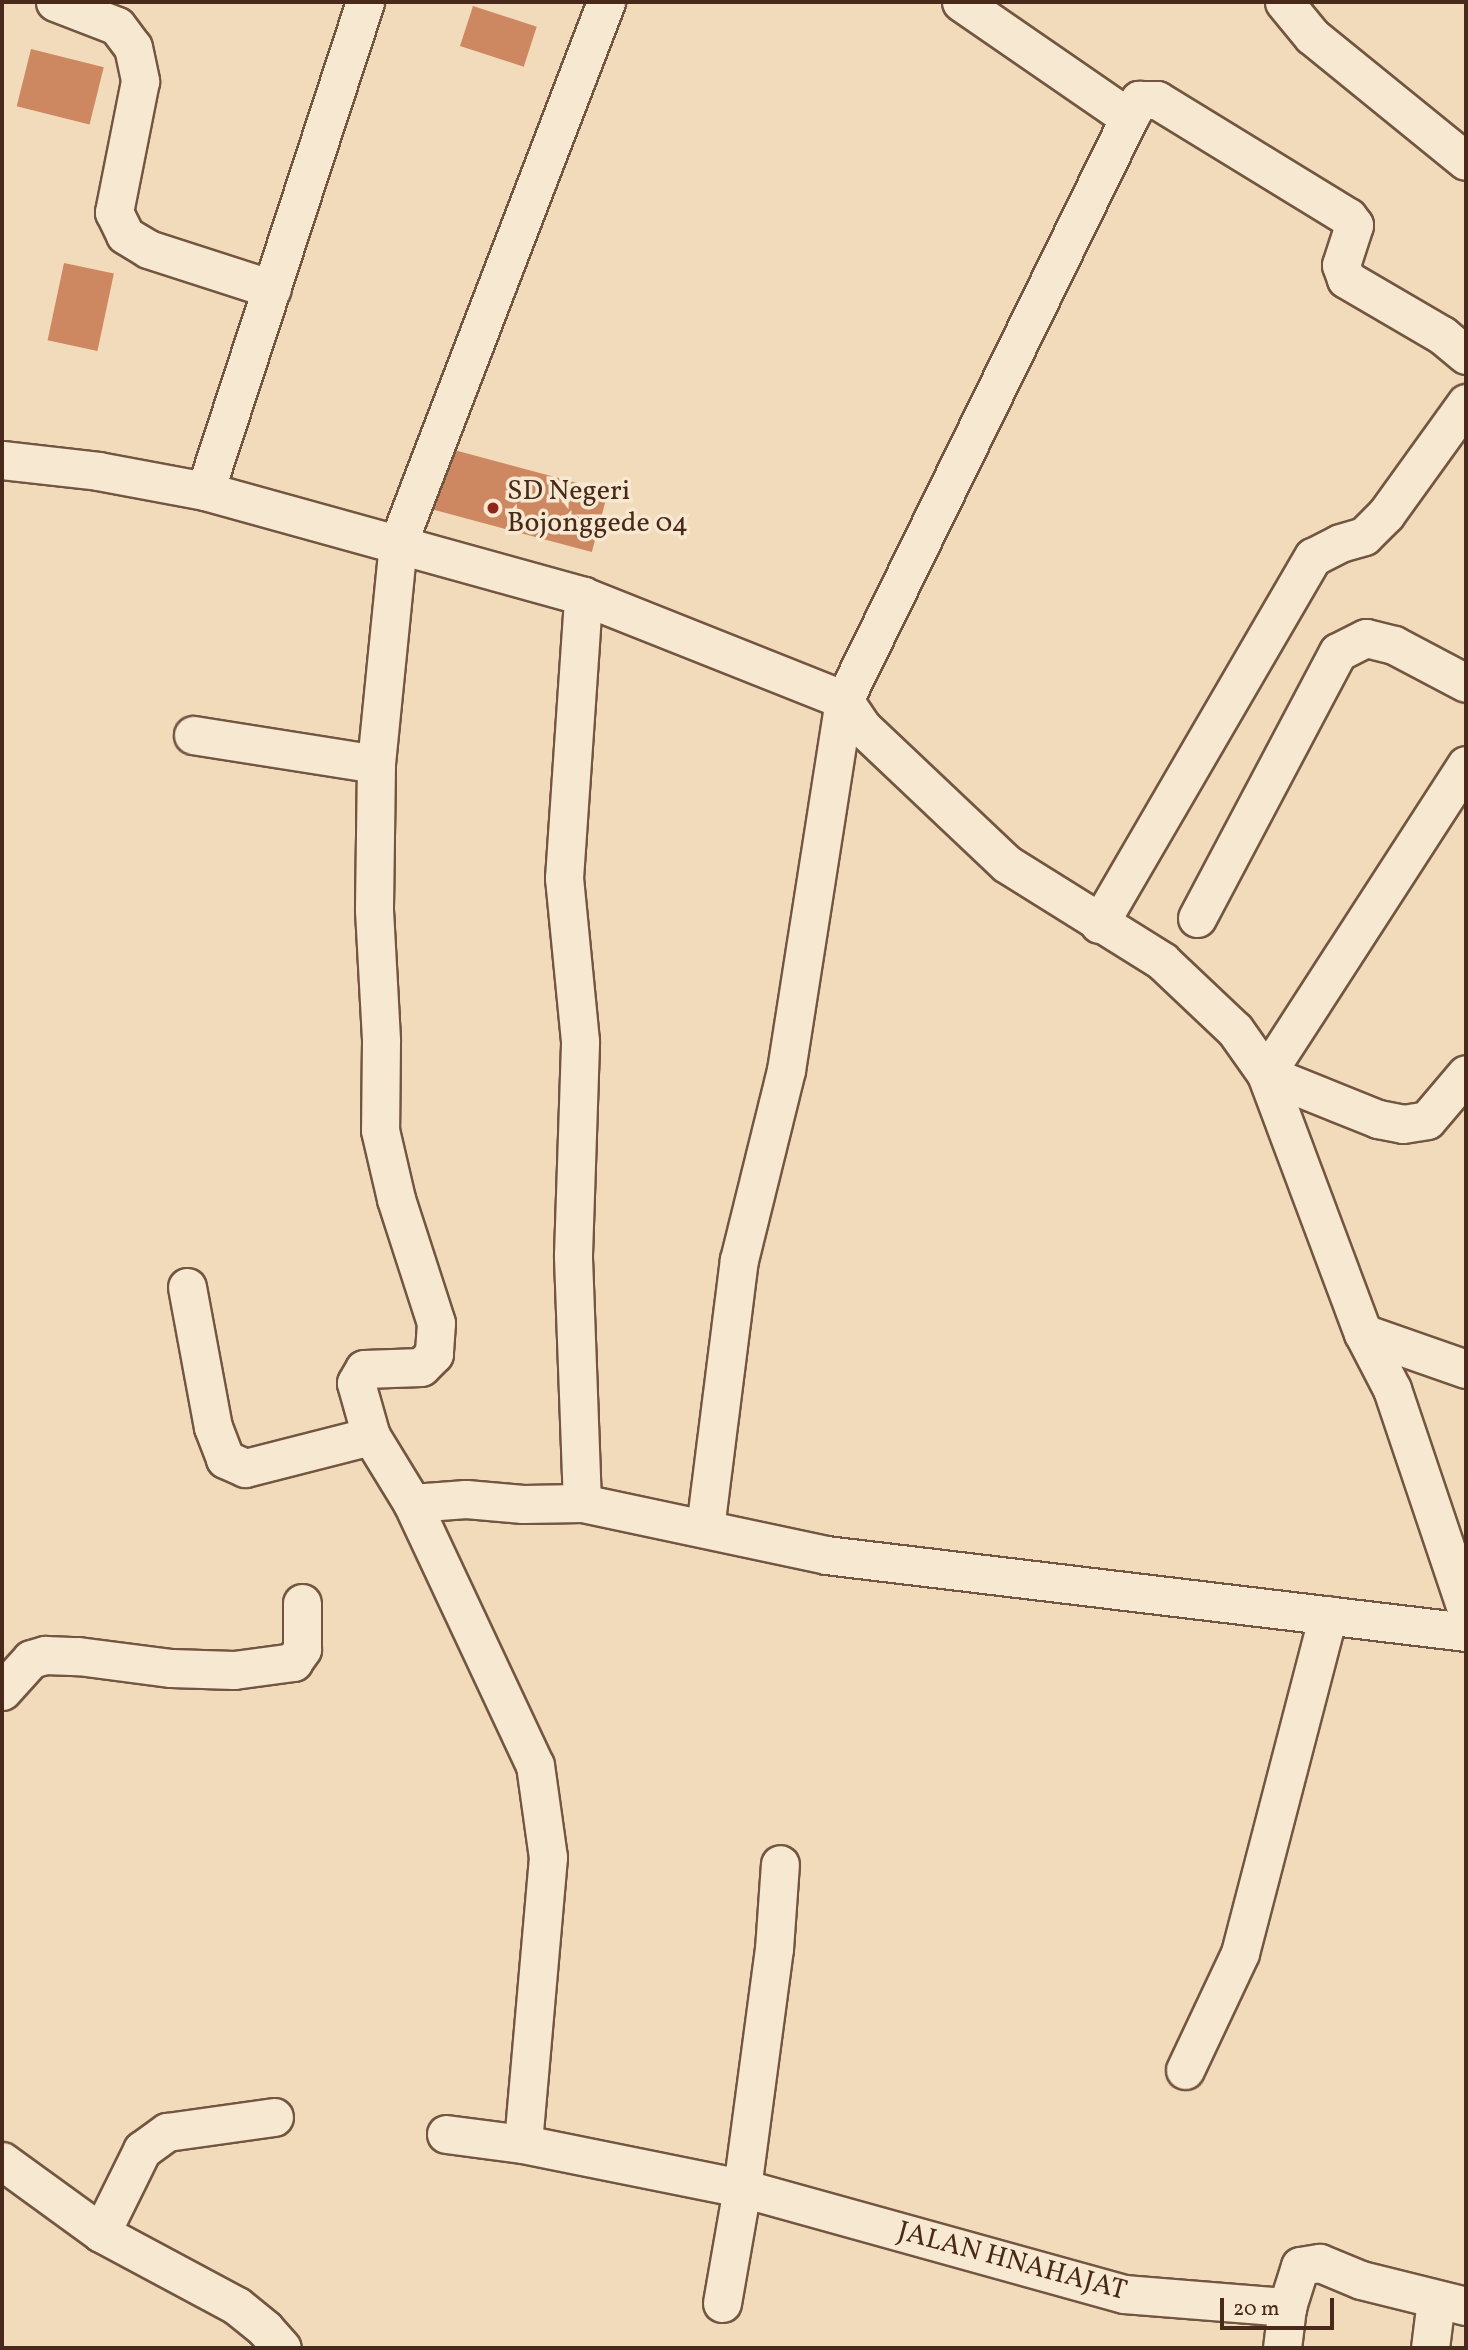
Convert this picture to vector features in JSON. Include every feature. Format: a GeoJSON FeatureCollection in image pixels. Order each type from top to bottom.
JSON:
{"type":"FeatureCollection","features":[{"type":"Feature","properties":{"kind":"street"},"geometry":{"type":"LineString","coordinates":[[55,2],[117,26],[133,47],[140,81],[114,212],[125,236],[148,249],[272,289]]}},
{"type":"Feature","properties":{"kind":"street"},"geometry":{"type":"LineString","coordinates":[[205,491],[365,2]]}},
{"type":"Feature","properties":{"kind":"street"},"geometry":{"type":"LineString","coordinates":[[523,2144],[548,1857],[535,1765],[412,1503],[371,1436],[356,1383],[364,1369],[421,1367],[434,1354],[436,1323],[396,1199],[380,1130],[381,1041],[374,910],[376,764],[398,544],[606,2]]}},
{"type":"Feature","properties":{"kind":"street"},"geometry":{"type":"LineString","coordinates":[[961,2],[1129,118]]}},
{"type":"Feature","properties":{"kind":"street"},"geometry":{"type":"LineString","coordinates":[[1284,2],[1312,36],[1466,160]]}},
{"type":"Feature","properties":{"kind":"street"},"geometry":{"type":"LineString","coordinates":[[705,1528],[739,1260],[786,1070],[844,700],[1139,100],[1157,100],[1348,216],[1354,225],[1341,265],[1346,279],[1442,335],[1466,355]]}},
{"type":"Feature","properties":{"kind":"street"},"geometry":{"type":"LineString","coordinates":[[1099,924],[1313,557],[1340,542],[1364,536],[1386,514],[1466,403]]}},
{"type":"Feature","properties":{"kind":"street"},"geometry":{"type":"LineString","coordinates":[[2,460],[98,471],[205,491],[583,596],[844,700],[862,727],[1007,863],[1099,924],[1162,961],[1235,1030],[1266,1074],[1363,1334],[1392,1389],[1466,1609]]}},
{"type":"Feature","properties":{"kind":"street"},"geometry":{"type":"LineString","coordinates":[[582,1503],[573,1255],[580,1041],[564,878],[583,596]]}},
{"type":"Feature","properties":{"kind":"street"},"geometry":{"type":"LineString","coordinates":[[1197,918],[1338,652],[1366,639],[1394,645],[1466,683]]}},
{"type":"Feature","properties":{"kind":"street"},"geometry":{"type":"LineString","coordinates":[[193,735],[376,764]]}},
{"type":"Feature","properties":{"kind":"street"},"geometry":{"type":"LineString","coordinates":[[1266,1074],[1466,765]]}},
{"type":"Feature","properties":{"kind":"street"},"geometry":{"type":"LineString","coordinates":[[1266,1074],[1378,1119],[1403,1124],[1427,1120],[1466,1074]]}},
{"type":"Feature","properties":{"kind":"street"},"geometry":{"type":"LineString","coordinates":[[187,1287],[213,1427],[225,1459],[245,1468],[371,1436]]}},
{"type":"Feature","properties":{"kind":"street"},"geometry":{"type":"LineString","coordinates":[[1363,1334],[1466,1369]]}},
{"type":"Feature","properties":{"kind":"street"},"geometry":{"type":"LineString","coordinates":[[412,1503],[466,1499],[523,1504],[582,1503],[826,1555],[1466,1632]]}},
{"type":"Feature","properties":{"kind":"street"},"geometry":{"type":"LineString","coordinates":[[2,1691],[32,1659],[45,1655],[78,1656],[171,1668],[234,1670],[293,1662],[302,1649],[302,1603]]}},
{"type":"Feature","properties":{"kind":"street"},"geometry":{"type":"LineString","coordinates":[[1185,2070],[1240,1953],[1328,1615]]}},
{"type":"Feature","properties":{"kind":"street"},"geometry":{"type":"LineString","coordinates":[[722,2303],[742,2188],[774,1949],[780,1864]]}},
{"type":"Feature","properties":{"kind":"street"},"geometry":{"type":"LineString","coordinates":[[101,2233],[142,2150],[167,2132],[274,2117]]}},
{"type":"Feature","properties":{"kind":"street","name":"JALAN HNAHAJAT"},"geometry":{"type":"LineString","coordinates":[[446,2134],[523,2144],[742,2188],[1124,2294],[1287,2307]]}},
{"type":"Feature","properties":{"kind":"street"},"geometry":{"type":"LineString","coordinates":[[2,2161],[101,2233],[237,2306],[265,2329],[282,2348]]}},
{"type":"Feature","properties":{"kind":"street"},"geometry":{"type":"LineString","coordinates":[[1282,2348],[1287,2307],[1300,2266],[1320,2263],[1361,2280],[1451,2303],[1430,2348]]}},
{"type":"Feature","properties":{"kind":"building"},"geometry":{"type":"Polygon","coordinates":[[[473,6],[537,27],[524,67],[460,46],[473,6]]]}},
{"type":"Feature","properties":{"kind":"building"},"geometry":{"type":"Polygon","coordinates":[[[31,49],[104,67],[89,124],[17,106],[31,49]]]}},
{"type":"Feature","properties":{"kind":"building"},"geometry":{"type":"Polygon","coordinates":[[[64,263],[114,274],[97,351],[48,340],[64,263]]]}},
{"type":"Feature","properties":{"kind":"building"},"geometry":{"type":"Polygon","coordinates":[[[443,447],[608,491],[592,552],[427,508],[443,447]]]}},
{"type":"Feature","properties":{"kind":"place","name":"SD Negeri Bojonggede 04"},"geometry":{"type":"Point","coordinates":[493,508]}}]}
